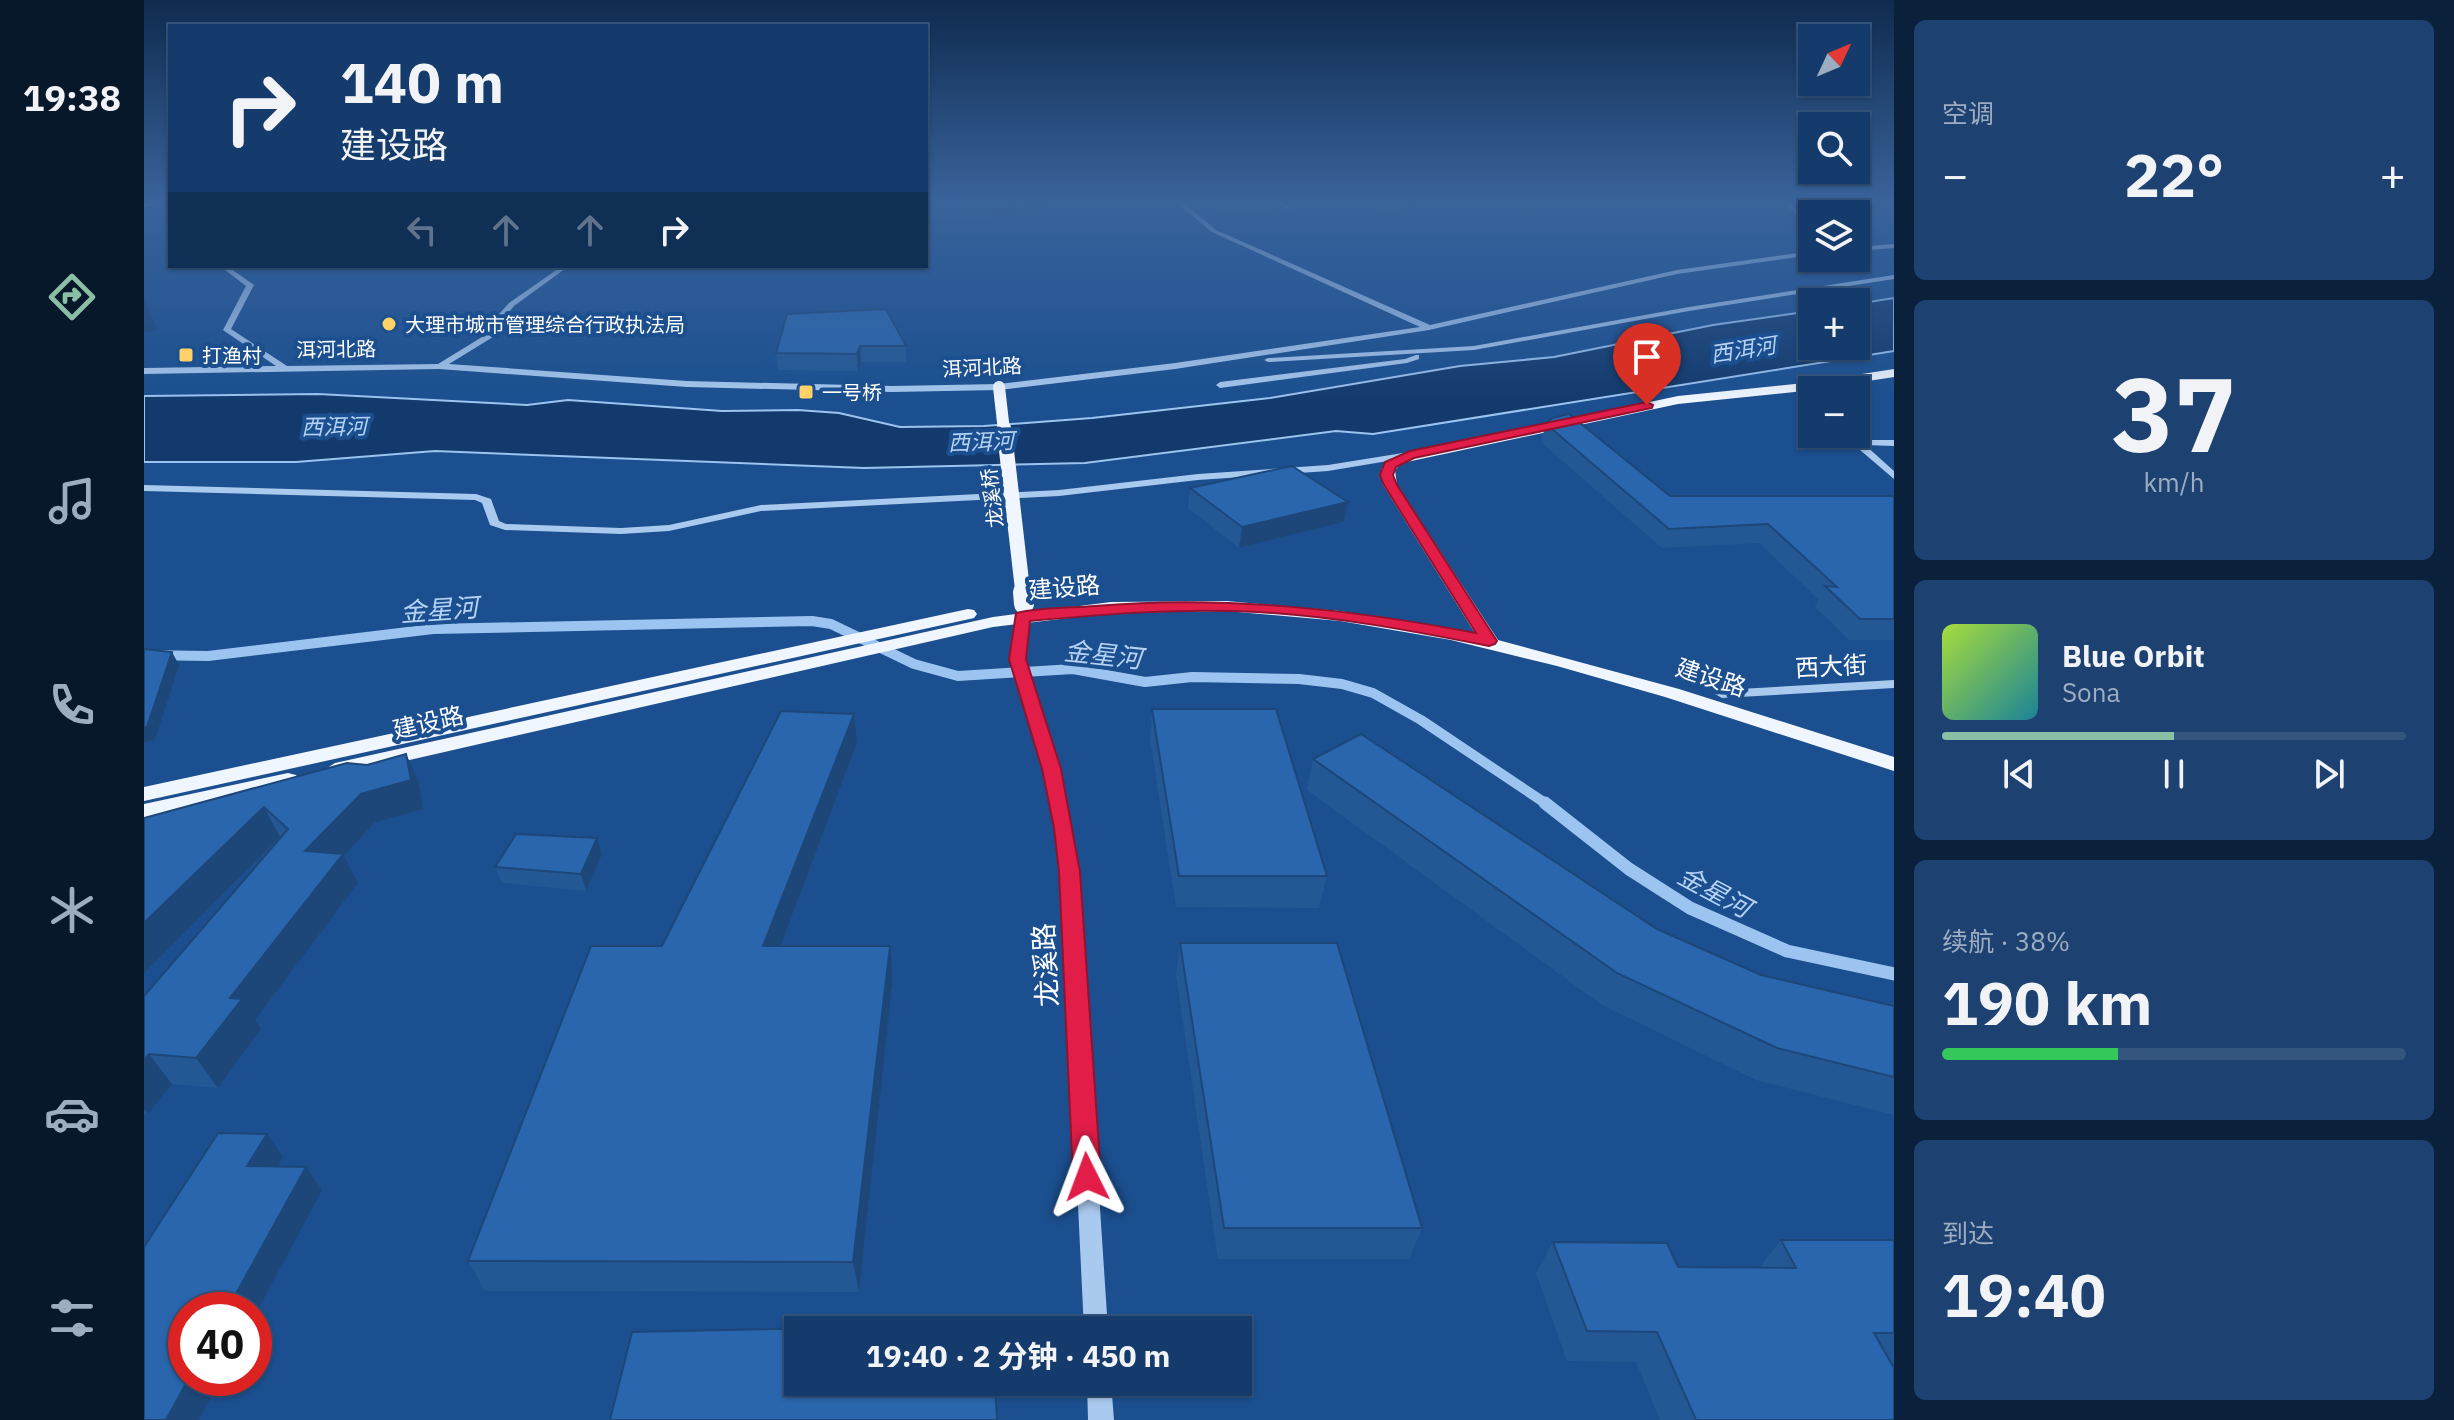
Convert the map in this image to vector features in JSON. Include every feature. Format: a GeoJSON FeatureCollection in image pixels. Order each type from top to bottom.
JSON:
{"type":"FeatureCollection","features":[{"type":"Feature","properties":{"kind":"main road"},"geometry":{"type":"LineString","coordinates":[[1484,633],[1387,478],[1390,465],[1410,455],[1678,400],[1804,387],[1894,373]]}},
{"type":"Feature","properties":{"kind":"main road","name":"龙溪桥"},"geometry":{"type":"LineString","coordinates":[[999,387],[1023,610]]}},
{"type":"Feature","properties":{"kind":"main road","name":"建设路"},"geometry":{"type":"LineString","coordinates":[[144,794],[1023,610],[1131,607],[1258,607],[1484,633],[1609,659],[1894,749]]}},
{"type":"Feature","properties":{"kind":"main road","name":"建设路"},"geometry":{"type":"LineString","coordinates":[[1484,633],[1894,764]]}},
{"type":"Feature","properties":{"kind":"main road","name":"建设路"},"geometry":{"type":"LineString","coordinates":[[144,812],[819,653]]}},
{"type":"Feature","properties":{"kind":"street"},"geometry":{"type":"LineString","coordinates":[[228,269],[250,285],[227,330],[284,368]]}},
{"type":"Feature","properties":{"kind":"street"},"geometry":{"type":"LineString","coordinates":[[439,366],[490,335],[493,323],[507,309],[562,269]]}},
{"type":"Feature","properties":{"kind":"street"},"geometry":{"type":"LineString","coordinates":[[1299,269],[1429,328]]}},
{"type":"Feature","properties":{"kind":"street","name":"洱河北路"},"geometry":{"type":"LineString","coordinates":[[144,371],[439,366],[687,384],[892,389],[999,387],[1175,366],[1429,328],[1696,269]]}},
{"type":"Feature","properties":{"kind":"street"},"geometry":{"type":"LineString","coordinates":[[1175,366],[1430,351],[1506,343],[1689,309],[1894,277]]}},
{"type":"Feature","properties":{"kind":"street"},"geometry":{"type":"LineString","coordinates":[[1220,385],[1407,361],[1430,351]]}},
{"type":"Feature","properties":{"kind":"street"},"geometry":{"type":"LineString","coordinates":[[1894,443],[1856,442],[1894,476]]}},
{"type":"Feature","properties":{"kind":"street"},"geometry":{"type":"LineString","coordinates":[[144,488],[476,497],[487,501],[494,523],[505,527],[621,531],[689,525],[761,508],[1059,493],[1198,477],[1328,468],[1410,455]]}},
{"type":"Feature","properties":{"kind":"street","name":"龙溪路"},"geometry":{"type":"LineString","coordinates":[[1023,610],[1017,659],[1051,769],[1070,872],[1095,1316]]}},
{"type":"Feature","properties":{"kind":"street","name":"西大街"},"geometry":{"type":"LineString","coordinates":[[1722,694],[1894,684]]}},
{"type":"Feature","properties":{"kind":"street"},"geometry":{"type":"LineString","coordinates":[[1100,1396],[1101,1420]]}},
{"type":"Feature","properties":{"kind":"water"},"geometry":{"type":"Polygon","coordinates":[[[1894,298],[1894,351],[1870,355],[1870,302],[1894,298]]]}},
{"type":"Feature","properties":{"kind":"water","name":"西洱河"},"geometry":{"type":"Polygon","coordinates":[[[1798,313],[1798,360],[1838,360],[1373,434],[1336,431],[1085,463],[864,468],[435,451],[296,462],[144,462],[144,396],[318,394],[527,405],[568,400],[722,411],[839,413],[900,427],[984,426],[1092,418],[1270,398],[1460,366],[1554,357],[1713,325],[1798,313]]]}},
{"type":"Feature","properties":{"kind":"building"},"geometry":{"type":"Polygon","coordinates":[[[886,309],[906,346],[860,346],[857,354],[776,353],[787,314],[886,309]]]}},
{"type":"Feature","properties":{"kind":"building"},"geometry":{"type":"Polygon","coordinates":[[[1569,414],[1670,496],[1894,496],[1894,619],[1860,619],[1825,586],[1837,587],[1768,524],[1669,529],[1546,424],[1552,418],[1569,414]]]}},
{"type":"Feature","properties":{"kind":"building"},"geometry":{"type":"Polygon","coordinates":[[[1292,466],[1348,502],[1242,527],[1190,488],[1292,466]]]}},
{"type":"Feature","properties":{"kind":"building"},"geometry":{"type":"Polygon","coordinates":[[[144,649],[172,652],[147,727],[144,727],[144,649]]]}},
{"type":"Feature","properties":{"kind":"building"},"geometry":{"type":"Polygon","coordinates":[[[1152,709],[1276,709],[1327,876],[1179,876],[1152,709]]]}},
{"type":"Feature","properties":{"kind":"building"},"geometry":{"type":"Polygon","coordinates":[[[781,711],[854,714],[763,946],[890,946],[853,1262],[468,1261],[591,946],[662,946],[781,711]]]}},
{"type":"Feature","properties":{"kind":"building"},"geometry":{"type":"Polygon","coordinates":[[[1361,734],[1657,929],[1761,975],[1894,1006],[1894,1077],[1777,1048],[1617,973],[1313,759],[1361,734]]]}},
{"type":"Feature","properties":{"kind":"building"},"geometry":{"type":"Polygon","coordinates":[[[406,754],[411,780],[361,794],[305,851],[343,854],[230,998],[242,999],[196,1058],[149,1054],[144,1060],[144,996],[288,829],[264,807],[144,923],[144,818],[347,763],[367,765],[406,754]]]}},
{"type":"Feature","properties":{"kind":"building"},"geometry":{"type":"Polygon","coordinates":[[[516,834],[597,838],[581,874],[495,867],[516,834]]]}},
{"type":"Feature","properties":{"kind":"building"},"geometry":{"type":"Polygon","coordinates":[[[1180,943],[1337,943],[1422,1228],[1224,1228],[1180,943]]]}},
{"type":"Feature","properties":{"kind":"building"},"geometry":{"type":"Polygon","coordinates":[[[218,1133],[267,1134],[247,1166],[306,1167],[237,1292],[168,1292],[168,1396],[179,1396],[166,1420],[144,1420],[144,1247],[218,1133]]]}},
{"type":"Feature","properties":{"kind":"building"},"geometry":{"type":"Polygon","coordinates":[[[1781,1240],[1894,1240],[1894,1333],[1874,1333],[1894,1368],[1894,1420],[1696,1420],[1657,1332],[1587,1331],[1553,1242],[1667,1243],[1678,1267],[1796,1268],[1781,1240]]]}},
{"type":"Feature","properties":{"kind":"building"},"geometry":{"type":"Polygon","coordinates":[[[784,1329],[784,1396],[996,1396],[997,1420],[610,1420],[632,1332],[784,1329]]]}},
{"type":"Feature","properties":{"kind":"waterway","name":"金星河"},"geometry":{"type":"LineString","coordinates":[[144,655],[208,656],[433,629],[812,621],[831,624],[914,664],[958,676],[1073,669],[1145,682],[1192,677],[1299,679],[1342,684],[1373,693],[1421,720],[1548,805]]}},
{"type":"Feature","properties":{"kind":"waterway","name":"金星河"},"geometry":{"type":"LineString","coordinates":[[1545,803],[1629,869],[1690,908],[1787,951],[1894,974]]}},
{"type":"Feature","properties":{"kind":"place","name":"大理市城市管理综合行政执法局"},"geometry":{"type":"Point","coordinates":[389,324]}},
{"type":"Feature","properties":{"kind":"place","name":"打渔村"},"geometry":{"type":"Point","coordinates":[186,355]}},
{"type":"Feature","properties":{"kind":"place","name":"一号桥"},"geometry":{"type":"Point","coordinates":[806,392]}},
{"type":"Feature","properties":{"kind":"route"},"geometry":{"type":"LineString","coordinates":[[1087,1177],[1070,872],[1051,769],[1017,659],[1022,616],[1131,607],[1258,607],[1392,622],[1489,641],[1390,485],[1387,478],[1390,465],[1410,455],[1647,405]]}}]}
